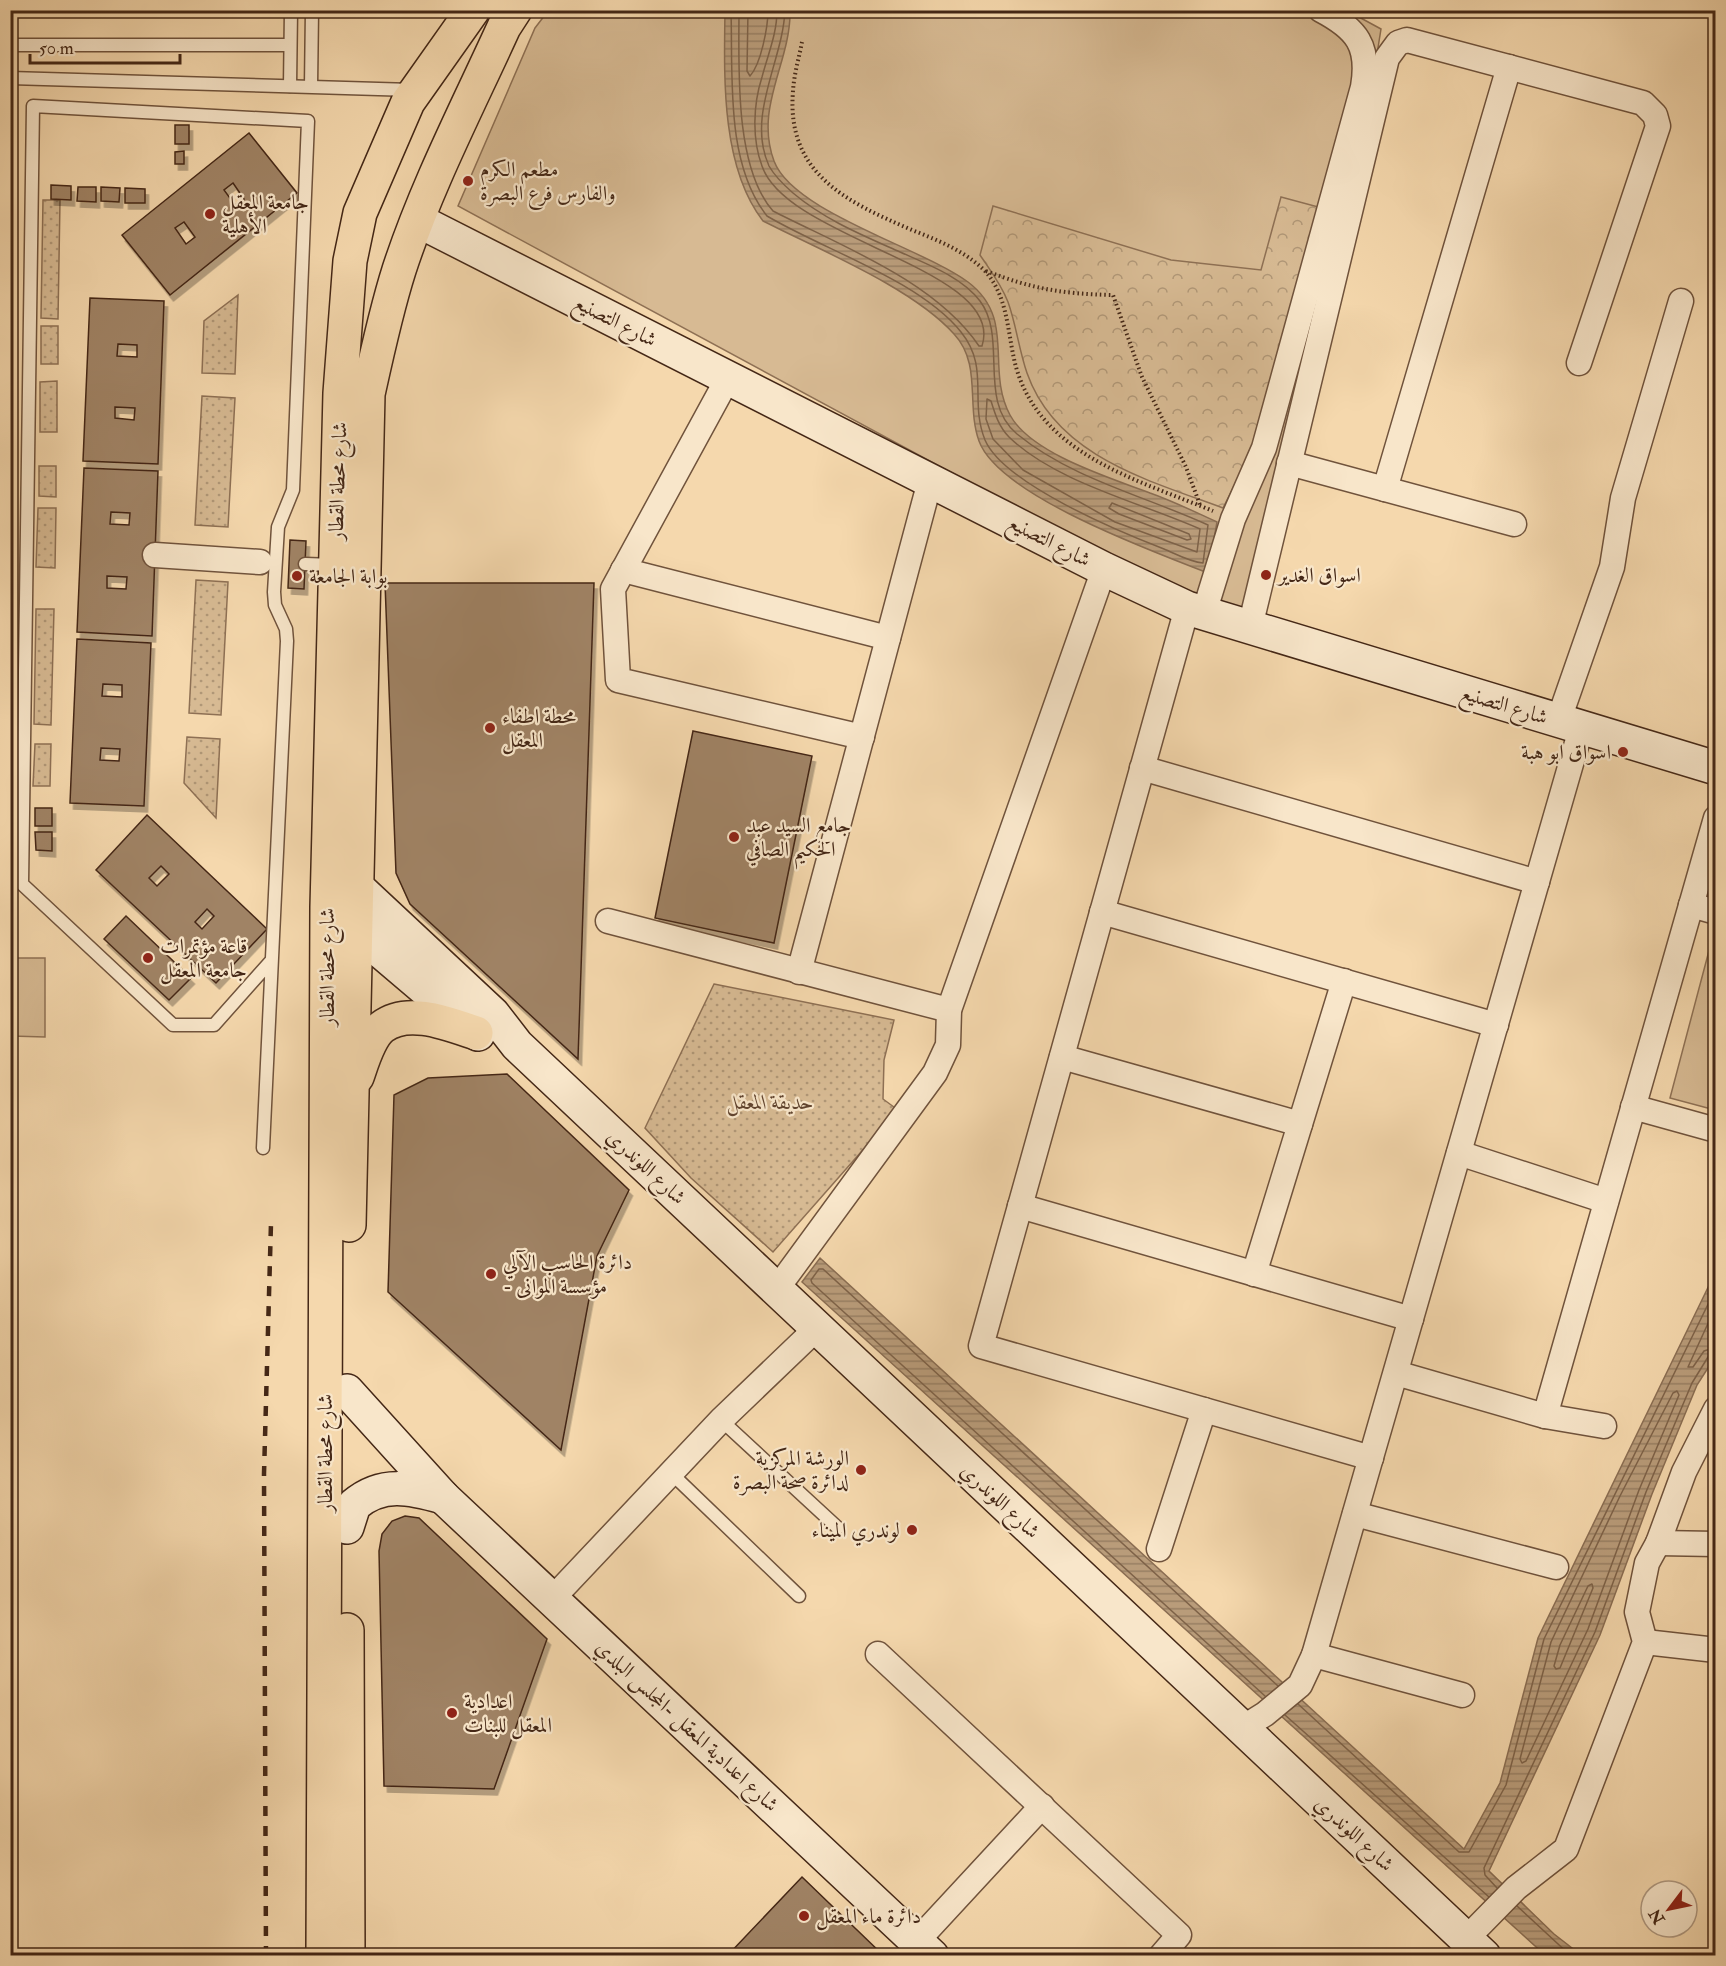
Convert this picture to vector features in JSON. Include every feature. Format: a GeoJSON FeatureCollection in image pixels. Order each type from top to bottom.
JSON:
{"type":"FeatureCollection","features":[{"type":"Feature","properties":{"kind":"main road","name":"شارع محطة القطار"},"geometry":{"type":"LineString","coordinates":[[348,1956],[347,1391],[350,1093],[358,932],[346,671],[320,565],[340,393],[350,261],[360,213],[412,96],[473,10]]}},
{"type":"Feature","properties":{"kind":"main road","name":"شارع محطة القطار"},"geometry":{"type":"LineString","coordinates":[[323,1956],[327,907],[368,394],[386,314],[400,268],[457,132],[514,10]]}},
{"type":"Feature","properties":{"kind":"main road"},"geometry":{"type":"LineString","coordinates":[[412,96],[424,88],[436,85],[447,89],[454,97],[457,110],[457,132]]}},
{"type":"Feature","properties":{"kind":"main road"},"geometry":{"type":"LineString","coordinates":[[350,261],[356,273],[368,280],[379,279],[400,268]]}},
{"type":"Feature","properties":{"kind":"main road"},"geometry":{"type":"LineString","coordinates":[[350,1093],[369,1046],[381,1027],[408,1018],[432,1019],[476,1033]]}},
{"type":"Feature","properties":{"kind":"street"},"geometry":{"type":"LineString","coordinates":[[1321,10],[1355,34],[1364,48],[1367,67],[1363,87],[1264,448],[1196,611],[1142,768],[981,1346],[1371,1458]]}},
{"type":"Feature","properties":{"kind":"street"},"geometry":{"type":"LineString","coordinates":[[1250,627],[1387,58],[1398,43],[1407,40],[1643,103],[1654,115],[1658,126],[1580,363]]}},
{"type":"Feature","properties":{"kind":"street"},"geometry":{"type":"LineString","coordinates":[[1385,489],[1509,67]]}},
{"type":"Feature","properties":{"kind":"street","name":"شارع التصنيع"},"geometry":{"type":"LineString","coordinates":[[419,221],[1104,569],[1196,611],[1716,768]]}},
{"type":"Feature","properties":{"kind":"street"},"geometry":{"type":"LineString","coordinates":[[1253,1721],[1300,1685],[1314,1655],[1537,882],[1570,725],[1612,567],[1623,498],[1681,301]]}},
{"type":"Feature","properties":{"kind":"street"},"geometry":{"type":"LineString","coordinates":[[729,378],[613,589],[618,680],[862,737]]}},
{"type":"Feature","properties":{"kind":"street"},"geometry":{"type":"LineString","coordinates":[[1289,463],[1514,524]]}},
{"type":"Feature","properties":{"kind":"street"},"geometry":{"type":"LineString","coordinates":[[799,972],[930,481]]}},
{"type":"Feature","properties":{"kind":"street"},"geometry":{"type":"LineString","coordinates":[[155,555],[267,562]]}},
{"type":"Feature","properties":{"kind":"street"},"geometry":{"type":"LineString","coordinates":[[776,1290],[935,1072],[948,1045],[949,1010],[1104,569]]}},
{"type":"Feature","properties":{"kind":"street"},"geometry":{"type":"LineString","coordinates":[[623,570],[888,638]]}},
{"type":"Feature","properties":{"kind":"street"},"geometry":{"type":"LineString","coordinates":[[1142,768],[1537,882]]}},
{"type":"Feature","properties":{"kind":"street"},"geometry":{"type":"LineString","coordinates":[[1545,1416],[1716,818]]}},
{"type":"Feature","properties":{"kind":"street","name":"شارع اللوندري"},"geometry":{"type":"LineString","coordinates":[[329,866],[357,886],[493,1014],[517,1045],[817,1329],[1253,1721],[1475,1947]]}},
{"type":"Feature","properties":{"kind":"street"},"geometry":{"type":"LineString","coordinates":[[1691,905],[1716,912]]}},
{"type":"Feature","properties":{"kind":"street"},"geometry":{"type":"LineString","coordinates":[[327,907],[476,1033],[517,1045]]}},
{"type":"Feature","properties":{"kind":"street"},"geometry":{"type":"LineString","coordinates":[[1102,912],[1496,1025]]}},
{"type":"Feature","properties":{"kind":"street"},"geometry":{"type":"LineString","coordinates":[[608,921],[949,1010]]}},
{"type":"Feature","properties":{"kind":"street"},"geometry":{"type":"LineString","coordinates":[[1254,1274],[1344,981]]}},
{"type":"Feature","properties":{"kind":"street"},"geometry":{"type":"LineString","coordinates":[[1062,1057],[1300,1124]]}},
{"type":"Feature","properties":{"kind":"street"},"geometry":{"type":"LineString","coordinates":[[1633,1107],[1716,1130]]}},
{"type":"Feature","properties":{"kind":"street"},"geometry":{"type":"LineString","coordinates":[[1459,1154],[1606,1201]]}},
{"type":"Feature","properties":{"kind":"street"},"geometry":{"type":"LineString","coordinates":[[1020,1206],[1411,1319]]}},
{"type":"Feature","properties":{"kind":"street"},"geometry":{"type":"LineString","coordinates":[[552,1599],[721,1420],[817,1329]]}},
{"type":"Feature","properties":{"kind":"street"},"geometry":{"type":"LineString","coordinates":[[1396,1373],[1545,1416],[1604,1426]]}},
{"type":"Feature","properties":{"kind":"street","name":"شارع اعدادية المعقل -المجلس البلدي"},"geometry":{"type":"LineString","coordinates":[[347,1391],[443,1497],[924,1948]]}},
{"type":"Feature","properties":{"kind":"street"},"geometry":{"type":"LineString","coordinates":[[1475,1947],[1489,1914],[1516,1888],[1566,1849],[1645,1642],[1637,1612],[1647,1563],[1658,1543],[1684,1472],[1716,1409]]}},
{"type":"Feature","properties":{"kind":"street"},"geometry":{"type":"LineString","coordinates":[[1159,1549],[1204,1410]]}},
{"type":"Feature","properties":{"kind":"street"},"geometry":{"type":"LineString","coordinates":[[347,1527],[354,1505],[380,1489],[408,1487],[443,1497]]}},
{"type":"Feature","properties":{"kind":"street"},"geometry":{"type":"LineString","coordinates":[[1355,1515],[1556,1567]]}},
{"type":"Feature","properties":{"kind":"street"},"geometry":{"type":"LineString","coordinates":[[1658,1543],[1716,1544]]}},
{"type":"Feature","properties":{"kind":"street"},"geometry":{"type":"LineString","coordinates":[[1645,1642],[1716,1650]]}},
{"type":"Feature","properties":{"kind":"street"},"geometry":{"type":"LineString","coordinates":[[878,1654],[1179,1935],[1161,1956]]}},
{"type":"Feature","properties":{"kind":"street"},"geometry":{"type":"LineString","coordinates":[[1314,1655],[1462,1695]]}},
{"type":"Feature","properties":{"kind":"street"},"geometry":{"type":"LineString","coordinates":[[924,1948],[1042,1806]]}},
{"type":"Feature","properties":{"kind":"lane"},"geometry":{"type":"LineString","coordinates":[[290,86],[291,10]]}},
{"type":"Feature","properties":{"kind":"lane"},"geometry":{"type":"LineString","coordinates":[[311,86],[312,10]]}},
{"type":"Feature","properties":{"kind":"lane"},"geometry":{"type":"LineString","coordinates":[[10,45],[290,45]]}},
{"type":"Feature","properties":{"kind":"lane"},"geometry":{"type":"LineString","coordinates":[[10,78],[311,86],[412,96]]}},
{"type":"Feature","properties":{"kind":"lane"},"geometry":{"type":"LineString","coordinates":[[263,1148],[287,635],[274,599],[267,562],[293,490],[308,121],[33,106],[22,884],[173,1024],[214,1024],[271,961]]}},
{"type":"Feature","properties":{"kind":"lane"},"geometry":{"type":"LineString","coordinates":[[267,562],[289,563]]}},
{"type":"Feature","properties":{"kind":"lane"},"geometry":{"type":"LineString","coordinates":[[721,1420],[838,1528]]}},
{"type":"Feature","properties":{"kind":"lane"},"geometry":{"type":"LineString","coordinates":[[670,1473],[799,1596]]}},
{"type":"Feature","properties":{"kind":"path"},"geometry":{"type":"LineString","coordinates":[[802,42],[793,91],[793,115],[798,140],[807,161],[841,196],[868,211],[940,240],[983,270],[1032,288],[1069,294],[1113,295],[1142,378],[1186,467],[1200,505]]}},
{"type":"Feature","properties":{"kind":"path"},"geometry":{"type":"LineString","coordinates":[[983,270],[1000,296],[1016,367],[1024,388],[1043,419],[1055,433],[1106,466],[1233,519]]}},
{"type":"Feature","properties":{"kind":"green space"},"geometry":{"type":"Polygon","coordinates":[[[1346,10],[1381,29],[1372,85],[1245,615],[1089,547],[458,206],[535,28],[548,11],[1346,10]]]}},
{"type":"Feature","properties":{"kind":"green space"},"geometry":{"type":"Polygon","coordinates":[[[1281,197],[1322,208],[1254,446],[1223,508],[1165,487],[1108,461],[1082,445],[1059,425],[1041,401],[1027,373],[1008,302],[999,283],[980,255],[993,206],[1171,260],[1261,270],[1281,197]]]}},
{"type":"Feature","properties":{"kind":"green space"},"geometry":{"type":"Polygon","coordinates":[[[43,200],[60,200],[58,319],[41,318],[43,200]]]}},
{"type":"Feature","properties":{"kind":"green space"},"geometry":{"type":"Polygon","coordinates":[[[238,295],[235,374],[202,373],[204,321],[238,295]]]}},
{"type":"Feature","properties":{"kind":"green space"},"geometry":{"type":"Polygon","coordinates":[[[41,326],[58,326],[58,364],[41,364],[41,326]]]}},
{"type":"Feature","properties":{"kind":"green space"},"geometry":{"type":"Polygon","coordinates":[[[57,381],[57,432],[40,432],[40,382],[57,381]]]}},
{"type":"Feature","properties":{"kind":"green space"},"geometry":{"type":"Polygon","coordinates":[[[202,396],[235,398],[228,527],[195,525],[202,396]]]}},
{"type":"Feature","properties":{"kind":"green space"},"geometry":{"type":"Polygon","coordinates":[[[39,466],[56,466],[56,497],[39,496],[39,466]]]}},
{"type":"Feature","properties":{"kind":"green space"},"geometry":{"type":"Polygon","coordinates":[[[38,508],[56,508],[55,568],[36,567],[38,508]]]}},
{"type":"Feature","properties":{"kind":"green space"},"geometry":{"type":"Polygon","coordinates":[[[196,580],[228,582],[221,715],[189,713],[196,580]]]}},
{"type":"Feature","properties":{"kind":"green space"},"geometry":{"type":"Polygon","coordinates":[[[36,609],[54,609],[51,725],[34,724],[36,609]]]}},
{"type":"Feature","properties":{"kind":"green space"},"geometry":{"type":"Polygon","coordinates":[[[187,737],[220,739],[216,818],[184,783],[187,737]]]}},
{"type":"Feature","properties":{"kind":"green space"},"geometry":{"type":"Polygon","coordinates":[[[35,744],[51,744],[50,786],[33,786],[35,744]]]}},
{"type":"Feature","properties":{"kind":"green space"},"geometry":{"type":"Polygon","coordinates":[[[1715,928],[1715,1110],[1670,1098],[1715,928]]]}},
{"type":"Feature","properties":{"kind":"green space"},"geometry":{"type":"Polygon","coordinates":[[[11,958],[45,958],[45,1037],[11,1036],[11,958]]]}},
{"type":"Feature","properties":{"kind":"green space","name":"حديقة المعقل"},"geometry":{"type":"Polygon","coordinates":[[[714,984],[894,1020],[884,1060],[883,1099],[898,1110],[773,1252],[691,1178],[645,1128],[714,984]]]}},
{"type":"Feature","properties":{"kind":"water"},"geometry":{"type":"Polygon","coordinates":[[[725,11],[790,11],[789,30],[768,122],[769,141],[774,161],[786,179],[806,197],[832,213],[947,269],[968,282],[983,296],[992,312],[996,328],[1003,397],[1010,415],[1020,429],[1035,442],[1073,463],[1217,522],[1208,573],[1081,520],[1016,482],[992,462],[979,441],[975,427],[968,358],[954,334],[915,301],[891,286],[838,257],[763,221],[749,199],[739,175],[732,148],[726,92],[725,11]]]}},
{"type":"Feature","properties":{"kind":"water"},"geometry":{"type":"Polygon","coordinates":[[[820,1258],[1464,1849],[1500,1783],[1538,1638],[1715,1273],[1715,1357],[1697,1385],[1652,1494],[1600,1635],[1489,1871],[1554,1934],[1581,1955],[1545,1955],[802,1282],[820,1258]]]}},
{"type":"Feature","properties":{"kind":"building"},"geometry":{"type":"Polygon","coordinates":[[[175,125],[189,125],[189,144],[175,144],[175,125]]]}},
{"type":"Feature","properties":{"kind":"building","name":"جامعة المعقل الأهلية"},"geometry":{"type":"Polygon","coordinates":[[[249,133],[297,193],[170,295],[122,235],[249,133]],[[233,183],[224,190],[235,205],[244,199],[233,183]],[[184,222],[175,228],[186,244],[195,237],[184,222]]]}},
{"type":"Feature","properties":{"kind":"building"},"geometry":{"type":"Polygon","coordinates":[[[184,151],[184,164],[175,164],[175,152],[184,151]]]}},
{"type":"Feature","properties":{"kind":"building"},"geometry":{"type":"Polygon","coordinates":[[[51,185],[71,186],[71,200],[51,199],[51,185]]]}},
{"type":"Feature","properties":{"kind":"building"},"geometry":{"type":"Polygon","coordinates":[[[78,187],[96,187],[96,202],[77,201],[78,187]]]}},
{"type":"Feature","properties":{"kind":"building"},"geometry":{"type":"Polygon","coordinates":[[[101,187],[120,188],[119,202],[101,201],[101,187]]]}},
{"type":"Feature","properties":{"kind":"building"},"geometry":{"type":"Polygon","coordinates":[[[125,188],[145,189],[145,203],[125,203],[125,188]]]}},
{"type":"Feature","properties":{"kind":"building"},"geometry":{"type":"Polygon","coordinates":[[[10,264],[13,265],[12,303],[10,303],[10,264]]]}},
{"type":"Feature","properties":{"kind":"building"},"geometry":{"type":"Polygon","coordinates":[[[90,298],[164,301],[158,464],[83,461],[90,298]],[[118,344],[117,356],[137,357],[137,345],[118,344]],[[115,407],[115,418],[134,420],[135,408],[115,407]]]}},
{"type":"Feature","properties":{"kind":"building"},"geometry":{"type":"Polygon","coordinates":[[[10,307],[13,307],[12,584],[10,584],[10,307]]]}},
{"type":"Feature","properties":{"kind":"building"},"geometry":{"type":"Polygon","coordinates":[[[84,468],[158,471],[152,636],[77,632],[84,468]],[[111,512],[110,524],[129,525],[130,513],[111,512]],[[107,576],[107,588],[126,589],[127,577],[107,576]]]}},
{"type":"Feature","properties":{"kind":"building","name":"بوابة الجامعة"},"geometry":{"type":"Polygon","coordinates":[[[290,540],[306,541],[304,589],[288,588],[290,540]]]}},
{"type":"Feature","properties":{"kind":"building","name":"محطة اطفاء المعقل"},"geometry":{"type":"Polygon","coordinates":[[[385,583],[594,583],[578,1059],[410,904],[396,873],[385,583]]]}},
{"type":"Feature","properties":{"kind":"building"},"geometry":{"type":"Polygon","coordinates":[[[77,639],[151,643],[144,806],[70,803],[77,639]],[[103,684],[102,696],[122,697],[122,685],[103,684]],[[101,748],[100,760],[119,761],[120,749],[101,748]]]}},
{"type":"Feature","properties":{"kind":"building","name":"جامع السيد عبد الحكيم الصافي"},"geometry":{"type":"Polygon","coordinates":[[[693,731],[812,756],[774,943],[655,918],[693,731]]]}},
{"type":"Feature","properties":{"kind":"building"},"geometry":{"type":"Polygon","coordinates":[[[35,808],[52,808],[52,826],[35,826],[35,808]]]}},
{"type":"Feature","properties":{"kind":"building"},"geometry":{"type":"Polygon","coordinates":[[[147,815],[267,929],[216,983],[96,870],[147,815]],[[161,866],[149,878],[157,886],[169,874],[161,866]],[[207,909],[195,922],[202,929],[214,916],[207,909]]]}},
{"type":"Feature","properties":{"kind":"building"},"geometry":{"type":"Polygon","coordinates":[[[35,832],[52,832],[52,851],[36,850],[35,832]]]}},
{"type":"Feature","properties":{"kind":"building","name":"قاعة مؤتمرات جامعة المعقل"},"geometry":{"type":"Polygon","coordinates":[[[126,916],[191,978],[169,1000],[104,939],[126,916]]]}},
{"type":"Feature","properties":{"kind":"building","name":"دائرة الحاسب الآلي - مؤسسة الموانى"},"geometry":{"type":"Polygon","coordinates":[[[507,1074],[629,1190],[597,1256],[561,1450],[388,1292],[394,1095],[428,1078],[507,1074]]]}},
{"type":"Feature","properties":{"kind":"building","name":"اعدادية المعقل للبنات"},"geometry":{"type":"Polygon","coordinates":[[[405,1516],[419,1518],[547,1639],[494,1789],[384,1786],[379,1551],[382,1534],[392,1521],[405,1516]]]}},
{"type":"Feature","properties":{"kind":"building","name":"دائرة ماء المعقل"},"geometry":{"type":"Polygon","coordinates":[[[802,1877],[884,1956],[727,1956],[802,1877]]]}},
{"type":"Feature","properties":{"kind":"railway"},"geometry":{"type":"LineString","coordinates":[[266,1956],[264,1474],[271,1223]]}},
{"type":"Feature","properties":{"kind":"place","name":"مطعم الكرم والفارس فرع البصرة"},"geometry":{"type":"Point","coordinates":[468,181]}},
{"type":"Feature","properties":{"kind":"place","name":"جامعة المعقل الأهلية"},"geometry":{"type":"Point","coordinates":[210,214]}},
{"type":"Feature","properties":{"kind":"place","name":"اسواق الغدير"},"geometry":{"type":"Point","coordinates":[1266,575]}},
{"type":"Feature","properties":{"kind":"place","name":"بوابة الجامعة"},"geometry":{"type":"Point","coordinates":[297,576]}},
{"type":"Feature","properties":{"kind":"place","name":"محطة اطفاء المعقل"},"geometry":{"type":"Point","coordinates":[490,728]}},
{"type":"Feature","properties":{"kind":"place","name":"اسواق ابو هبة"},"geometry":{"type":"Point","coordinates":[1623,752]}},
{"type":"Feature","properties":{"kind":"place","name":"جامع السيد عبد الحكيم الصافي"},"geometry":{"type":"Point","coordinates":[734,837]}},
{"type":"Feature","properties":{"kind":"place","name":"قاعة مؤتمرات جامعة المعقل"},"geometry":{"type":"Point","coordinates":[148,958]}},
{"type":"Feature","properties":{"kind":"place","name":"دائرة الحاسب الآلي - مؤسسة الموانى"},"geometry":{"type":"Point","coordinates":[491,1274]}},
{"type":"Feature","properties":{"kind":"place","name":"الورشة المركزية لدائرة صحة البصرة"},"geometry":{"type":"Point","coordinates":[861,1470]}},
{"type":"Feature","properties":{"kind":"place","name":"لوندري الميناء"},"geometry":{"type":"Point","coordinates":[912,1530]}},
{"type":"Feature","properties":{"kind":"place","name":"اعدادية المعقل للبنات"},"geometry":{"type":"Point","coordinates":[452,1713]}},
{"type":"Feature","properties":{"kind":"place","name":"دائرة ماء المعقل"},"geometry":{"type":"Point","coordinates":[804,1916]}}]}
